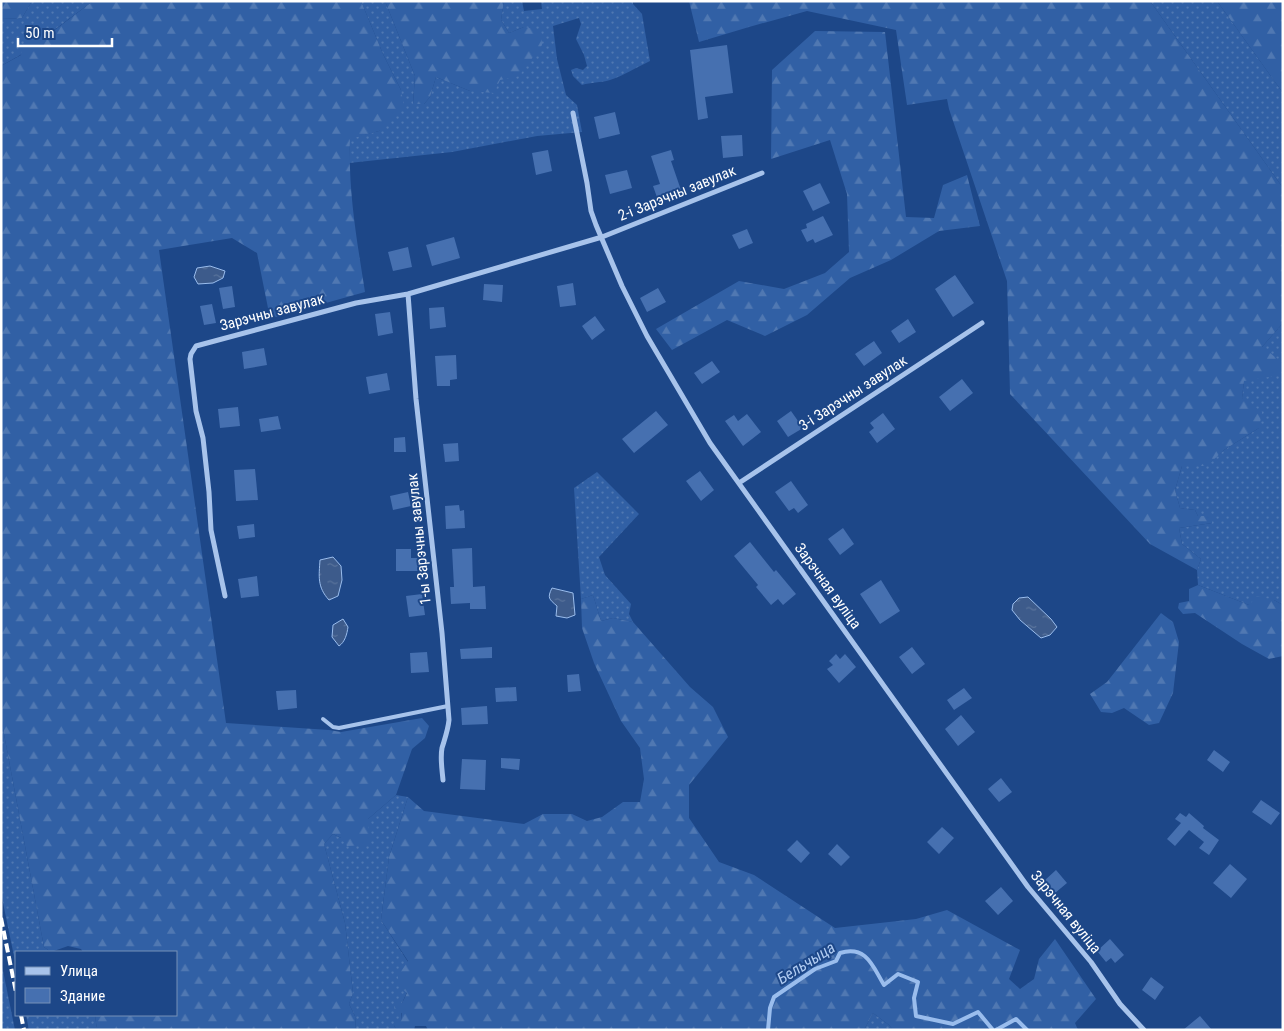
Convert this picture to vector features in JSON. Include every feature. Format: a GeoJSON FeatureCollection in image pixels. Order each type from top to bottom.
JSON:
{"type":"FeatureCollection","features":[{"type":"Feature","properties":{"kind":"street","name":"Зарэчная вуліца"},"geometry":{"type":"LineString","coordinates":[[573,113],[591,211],[596,225],[622,286],[647,336],[710,443],[1028,887],[1091,962],[1120,1004],[1144,1030]]}},
{"type":"Feature","properties":{"kind":"street","name":"2-і Зарэчны завулак"},"geometry":{"type":"LineString","coordinates":[[602,237],[762,173]]}},
{"type":"Feature","properties":{"kind":"street","name":"Зарэчны завулак"},"geometry":{"type":"LineString","coordinates":[[225,596],[211,530],[204,447],[196,411],[190,359],[192,349],[200,344],[263,329],[356,303],[408,294],[602,237]]}},
{"type":"Feature","properties":{"kind":"street","name":"1-ы Зарэчны завулак"},"geometry":{"type":"LineString","coordinates":[[408,294],[416,399],[442,632],[448,706],[448,731],[442,748],[441,758],[443,780]]}},
{"type":"Feature","properties":{"kind":"street","name":"3-і Зарэчны завулак"},"geometry":{"type":"LineString","coordinates":[[739,483],[982,323]]}},
{"type":"Feature","properties":{"kind":"lane"},"geometry":{"type":"LineString","coordinates":[[323,719],[333,727],[339,728],[448,706]]}},
{"type":"Feature","properties":{"kind":"green space"},"geometry":{"type":"Polygon","coordinates":[[[1,1],[32,1],[22,18],[1,19],[1,1]]]}},
{"type":"Feature","properties":{"kind":"green space"},"geometry":{"type":"Polygon","coordinates":[[[32,1],[93,1],[22,54],[1,66],[1,19],[22,18],[32,1]]]}},
{"type":"Feature","properties":{"kind":"green space"},"geometry":{"type":"Polygon","coordinates":[[[93,1],[361,1],[383,54],[401,90],[404,106],[379,131],[350,139],[352,196],[365,292],[276,317],[269,313],[257,253],[232,238],[159,250],[226,723],[341,732],[422,718],[429,726],[425,738],[412,749],[396,795],[368,819],[370,845],[347,846],[341,838],[333,834],[324,844],[345,923],[353,993],[349,1004],[355,1016],[356,1030],[97,1030],[95,1016],[178,1016],[178,951],[82,951],[68,946],[50,951],[44,947],[1,718],[1,66],[21,55],[22,46],[40,30],[52,32],[93,1]]]}},
{"type":"Feature","properties":{"kind":"green space"},"geometry":{"type":"Polygon","coordinates":[[[361,1],[385,1],[415,76],[413,103],[424,104],[430,97],[436,77],[470,91],[524,27],[509,33],[501,20],[504,1],[522,1],[524,11],[542,9],[541,1],[633,1],[633,4],[642,14],[650,61],[615,78],[582,85],[573,76],[571,70],[576,68],[583,70],[587,66],[576,39],[581,24],[579,18],[553,26],[557,59],[566,95],[577,105],[582,132],[537,136],[452,152],[349,163],[350,138],[379,131],[401,90],[383,54],[361,1]]]}},
{"type":"Feature","properties":{"kind":"green space"},"geometry":{"type":"Polygon","coordinates":[[[385,1],[504,1],[501,20],[509,33],[524,27],[541,30],[542,45],[519,76],[500,80],[494,93],[470,91],[436,77],[430,97],[424,104],[413,104],[415,76],[385,1]]]}},
{"type":"Feature","properties":{"kind":"green space"},"geometry":{"type":"Polygon","coordinates":[[[689,1],[1150,1],[1283,188],[1283,323],[1262,347],[1283,363],[1275,376],[1244,381],[1242,398],[1262,412],[1259,428],[1224,450],[1207,466],[1182,466],[1175,490],[1180,508],[1195,510],[1198,516],[1212,516],[1212,523],[1179,528],[1182,544],[1201,559],[1197,570],[1150,544],[1010,394],[1007,281],[947,99],[907,105],[896,30],[807,11],[699,42],[689,1]]]}},
{"type":"Feature","properties":{"kind":"green space"},"geometry":{"type":"Polygon","coordinates":[[[1150,1],[1217,1],[1283,93],[1283,188],[1150,1]]]}},
{"type":"Feature","properties":{"kind":"green space"},"geometry":{"type":"Polygon","coordinates":[[[1217,1],[1283,1],[1283,93],[1217,1]]]}},
{"type":"Feature","properties":{"kind":"green space"},"geometry":{"type":"Polygon","coordinates":[[[815,31],[885,32],[906,217],[934,218],[943,185],[967,175],[980,226],[939,231],[891,260],[850,278],[807,315],[765,336],[727,320],[672,350],[656,329],[739,281],[784,289],[825,273],[849,252],[847,194],[830,140],[771,159],[772,70],[815,31]]]}},
{"type":"Feature","properties":{"kind":"green space"},"geometry":{"type":"Polygon","coordinates":[[[1283,323],[1283,605],[1274,600],[1249,605],[1198,585],[1197,570],[1201,559],[1182,544],[1179,528],[1212,523],[1212,516],[1198,516],[1195,510],[1180,508],[1175,490],[1182,466],[1207,465],[1224,450],[1259,428],[1242,398],[1244,381],[1262,347],[1283,323]]]}},
{"type":"Feature","properties":{"kind":"green space"},"geometry":{"type":"Polygon","coordinates":[[[597,472],[639,514],[599,557],[605,575],[631,604],[629,614],[633,622],[613,618],[601,621],[593,595],[581,599],[574,488],[597,472]]]}},
{"type":"Feature","properties":{"kind":"green space"},"geometry":{"type":"Polygon","coordinates":[[[1198,585],[1249,605],[1257,596],[1274,600],[1283,605],[1283,656],[1269,659],[1242,644],[1195,613],[1183,614],[1178,608],[1179,603],[1189,601],[1189,589],[1198,585]]]}},
{"type":"Feature","properties":{"kind":"green space"},"geometry":{"type":"Polygon","coordinates":[[[593,595],[601,621],[613,618],[633,622],[690,687],[713,707],[728,737],[689,785],[689,818],[719,862],[754,875],[835,928],[916,919],[947,910],[1020,950],[1009,979],[1020,989],[1034,979],[1039,959],[1055,939],[1096,999],[1075,1023],[1078,1030],[893,1030],[873,1013],[864,1030],[428,1030],[426,1026],[415,1026],[414,1030],[397,1030],[394,1026],[397,1021],[401,1021],[402,1013],[395,1012],[394,1006],[402,1003],[407,993],[399,986],[398,976],[408,961],[381,920],[389,857],[408,797],[424,811],[524,824],[543,814],[572,814],[587,821],[602,817],[623,802],[640,802],[644,779],[640,748],[621,721],[594,663],[582,628],[581,599],[593,595]]]}},
{"type":"Feature","properties":{"kind":"green space"},"geometry":{"type":"Polygon","coordinates":[[[1161,613],[1173,622],[1179,642],[1173,693],[1159,723],[1149,725],[1124,708],[1112,713],[1101,712],[1090,694],[1107,682],[1161,613]]]}},
{"type":"Feature","properties":{"kind":"green space"},"geometry":{"type":"Polygon","coordinates":[[[1,718],[44,947],[50,951],[15,951],[15,961],[1,893],[1,718]]]}},
{"type":"Feature","properties":{"kind":"green space"},"geometry":{"type":"Polygon","coordinates":[[[396,795],[408,797],[389,857],[381,920],[408,962],[407,992],[402,1003],[401,1021],[394,1026],[397,1030],[356,1030],[355,1016],[349,1004],[353,993],[345,923],[324,844],[333,834],[341,838],[368,819],[396,795]]]}},
{"type":"Feature","properties":{"kind":"green space"},"geometry":{"type":"Polygon","coordinates":[[[1,961],[15,1030],[1,1030],[1,961]]]}},
{"type":"Feature","properties":{"kind":"green space"},"geometry":{"type":"Polygon","coordinates":[[[873,1013],[889,1025],[893,1030],[864,1030],[873,1013]]]}},
{"type":"Feature","properties":{"kind":"green space"},"geometry":{"type":"Polygon","coordinates":[[[26,1016],[95,1016],[97,1030],[29,1030],[26,1016]]]}},
{"type":"Feature","properties":{"kind":"water"},"geometry":{"type":"Polygon","coordinates":[[[210,266],[225,271],[223,278],[213,283],[198,284],[194,277],[197,268],[210,266]]]}},
{"type":"Feature","properties":{"kind":"water"},"geometry":{"type":"Polygon","coordinates":[[[333,557],[341,566],[342,580],[338,596],[329,600],[322,591],[319,576],[320,560],[333,557]]]}},
{"type":"Feature","properties":{"kind":"water"},"geometry":{"type":"Polygon","coordinates":[[[552,588],[573,593],[575,615],[567,618],[556,616],[557,606],[549,596],[552,588]]]}},
{"type":"Feature","properties":{"kind":"water"},"geometry":{"type":"Polygon","coordinates":[[[1028,597],[1057,627],[1050,635],[1041,638],[1020,620],[1012,610],[1013,604],[1019,598],[1028,597]]]}},
{"type":"Feature","properties":{"kind":"water"},"geometry":{"type":"Polygon","coordinates":[[[343,619],[348,627],[344,640],[339,646],[332,637],[333,625],[343,619]]]}},
{"type":"Feature","properties":{"kind":"building"},"geometry":{"type":"Polygon","coordinates":[[[727,45],[733,93],[705,97],[708,118],[698,120],[690,50],[727,45]]]}},
{"type":"Feature","properties":{"kind":"building"},"geometry":{"type":"Polygon","coordinates":[[[615,112],[620,134],[599,139],[594,117],[615,112]]]}},
{"type":"Feature","properties":{"kind":"building"},"geometry":{"type":"Polygon","coordinates":[[[742,135],[743,156],[723,158],[721,136],[742,135]]]}},
{"type":"Feature","properties":{"kind":"building"},"geometry":{"type":"Polygon","coordinates":[[[548,150],[552,171],[536,175],[532,153],[548,150]]]}},
{"type":"Feature","properties":{"kind":"building"},"geometry":{"type":"Polygon","coordinates":[[[671,150],[674,160],[671,161],[682,193],[658,200],[653,186],[660,184],[651,156],[671,150]]]}},
{"type":"Feature","properties":{"kind":"building"},"geometry":{"type":"Polygon","coordinates":[[[627,170],[632,188],[610,194],[605,175],[627,170]]]}},
{"type":"Feature","properties":{"kind":"building"},"geometry":{"type":"Polygon","coordinates":[[[820,183],[830,203],[813,211],[803,191],[820,183]]]}},
{"type":"Feature","properties":{"kind":"building"},"geometry":{"type":"Polygon","coordinates":[[[823,216],[833,235],[815,243],[813,239],[807,242],[801,230],[807,228],[806,224],[823,216]]]}},
{"type":"Feature","properties":{"kind":"building"},"geometry":{"type":"Polygon","coordinates":[[[747,229],[753,243],[739,249],[732,235],[747,229]]]}},
{"type":"Feature","properties":{"kind":"building"},"geometry":{"type":"Polygon","coordinates":[[[454,237],[460,258],[432,266],[426,245],[454,237]]]}},
{"type":"Feature","properties":{"kind":"building"},"geometry":{"type":"Polygon","coordinates":[[[408,247],[412,267],[393,271],[388,252],[408,247]]]}},
{"type":"Feature","properties":{"kind":"building"},"geometry":{"type":"Polygon","coordinates":[[[955,275],[974,303],[953,317],[935,289],[955,275]]]}},
{"type":"Feature","properties":{"kind":"building"},"geometry":{"type":"Polygon","coordinates":[[[573,283],[576,305],[560,307],[557,286],[573,283]]]}},
{"type":"Feature","properties":{"kind":"building"},"geometry":{"type":"Polygon","coordinates":[[[484,284],[503,285],[502,302],[483,300],[484,284]]]}},
{"type":"Feature","properties":{"kind":"building"},"geometry":{"type":"Polygon","coordinates":[[[232,286],[235,307],[223,309],[219,288],[232,286]]]}},
{"type":"Feature","properties":{"kind":"building"},"geometry":{"type":"Polygon","coordinates":[[[658,288],[666,302],[647,312],[640,298],[658,288]]]}},
{"type":"Feature","properties":{"kind":"building"},"geometry":{"type":"Polygon","coordinates":[[[212,304],[216,323],[204,325],[200,306],[212,304]]]}},
{"type":"Feature","properties":{"kind":"building"},"geometry":{"type":"Polygon","coordinates":[[[444,307],[446,327],[430,329],[429,308],[444,307]]]}},
{"type":"Feature","properties":{"kind":"building"},"geometry":{"type":"Polygon","coordinates":[[[390,312],[393,333],[378,336],[375,314],[390,312]]]}},
{"type":"Feature","properties":{"kind":"building"},"geometry":{"type":"Polygon","coordinates":[[[595,316],[605,330],[592,340],[582,326],[595,316]]]}},
{"type":"Feature","properties":{"kind":"building"},"geometry":{"type":"Polygon","coordinates":[[[908,319],[916,332],[899,343],[891,331],[908,319]]]}},
{"type":"Feature","properties":{"kind":"building"},"geometry":{"type":"Polygon","coordinates":[[[874,341],[882,353],[864,366],[855,354],[874,341]]]}},
{"type":"Feature","properties":{"kind":"building"},"geometry":{"type":"Polygon","coordinates":[[[264,348],[267,365],[244,369],[242,352],[264,348]]]}},
{"type":"Feature","properties":{"kind":"building"},"geometry":{"type":"Polygon","coordinates":[[[456,355],[457,379],[450,380],[450,386],[437,386],[435,356],[456,355]]]}},
{"type":"Feature","properties":{"kind":"building"},"geometry":{"type":"Polygon","coordinates":[[[712,361],[720,372],[702,384],[694,373],[712,361]]]}},
{"type":"Feature","properties":{"kind":"building"},"geometry":{"type":"Polygon","coordinates":[[[387,373],[390,390],[369,394],[366,377],[387,373]]]}},
{"type":"Feature","properties":{"kind":"building"},"geometry":{"type":"Polygon","coordinates":[[[962,379],[973,393],[950,411],[939,397],[962,379]]]}},
{"type":"Feature","properties":{"kind":"building"},"geometry":{"type":"Polygon","coordinates":[[[238,407],[240,426],[220,428],[218,409],[238,407]]]}},
{"type":"Feature","properties":{"kind":"building"},"geometry":{"type":"Polygon","coordinates":[[[656,411],[668,425],[634,453],[622,439],[656,411]]]}},
{"type":"Feature","properties":{"kind":"building"},"geometry":{"type":"Polygon","coordinates":[[[791,411],[803,428],[788,437],[777,421],[791,411]]]}},
{"type":"Feature","properties":{"kind":"building"},"geometry":{"type":"Polygon","coordinates":[[[883,413],[895,429],[877,443],[869,432],[874,428],[870,423],[883,413]]]}},
{"type":"Feature","properties":{"kind":"building"},"geometry":{"type":"Polygon","coordinates":[[[747,414],[761,432],[743,446],[725,421],[734,415],[738,421],[747,414]]]}},
{"type":"Feature","properties":{"kind":"building"},"geometry":{"type":"Polygon","coordinates":[[[278,416],[281,429],[261,432],[259,419],[278,416]]]}},
{"type":"Feature","properties":{"kind":"building"},"geometry":{"type":"Polygon","coordinates":[[[405,437],[406,452],[394,452],[394,438],[405,437]]]}},
{"type":"Feature","properties":{"kind":"building"},"geometry":{"type":"Polygon","coordinates":[[[458,443],[459,461],[445,462],[443,444],[458,443]]]}},
{"type":"Feature","properties":{"kind":"building"},"geometry":{"type":"Polygon","coordinates":[[[255,469],[258,500],[236,501],[234,470],[255,469]]]}},
{"type":"Feature","properties":{"kind":"building"},"geometry":{"type":"Polygon","coordinates":[[[700,471],[714,490],[701,501],[686,481],[700,471]]]}},
{"type":"Feature","properties":{"kind":"building"},"geometry":{"type":"Polygon","coordinates":[[[791,481],[808,505],[798,513],[794,508],[789,511],[775,492],[791,481]]]}},
{"type":"Feature","properties":{"kind":"building"},"geometry":{"type":"Polygon","coordinates":[[[408,492],[411,506],[393,510],[390,496],[408,492]]]}},
{"type":"Feature","properties":{"kind":"building"},"geometry":{"type":"Polygon","coordinates":[[[459,505],[460,511],[464,510],[465,528],[446,529],[445,506],[459,505]]]}},
{"type":"Feature","properties":{"kind":"building"},"geometry":{"type":"Polygon","coordinates":[[[254,524],[255,537],[239,539],[237,526],[254,524]]]}},
{"type":"Feature","properties":{"kind":"building"},"geometry":{"type":"Polygon","coordinates":[[[843,528],[854,544],[840,555],[828,539],[843,528]]]}},
{"type":"Feature","properties":{"kind":"building"},"geometry":{"type":"Polygon","coordinates":[[[750,542],[774,572],[776,570],[796,594],[783,605],[778,599],[771,605],[756,587],[758,585],[734,556],[750,542]]]}},
{"type":"Feature","properties":{"kind":"building"},"geometry":{"type":"Polygon","coordinates":[[[472,548],[473,587],[485,586],[486,609],[470,609],[470,603],[451,604],[450,587],[454,587],[452,549],[472,548]]]}},
{"type":"Feature","properties":{"kind":"building"},"geometry":{"type":"Polygon","coordinates":[[[396,549],[411,549],[411,558],[418,558],[418,571],[396,571],[396,549]]]}},
{"type":"Feature","properties":{"kind":"building"},"geometry":{"type":"Polygon","coordinates":[[[257,576],[259,596],[241,598],[238,579],[257,576]]]}},
{"type":"Feature","properties":{"kind":"building"},"geometry":{"type":"Polygon","coordinates":[[[881,580],[900,611],[880,624],[860,594],[881,580]]]}},
{"type":"Feature","properties":{"kind":"building"},"geometry":{"type":"Polygon","coordinates":[[[422,594],[425,615],[409,617],[406,596],[422,594]]]}},
{"type":"Feature","properties":{"kind":"building"},"geometry":{"type":"Polygon","coordinates":[[[492,647],[492,658],[461,659],[460,649],[492,647]]]}},
{"type":"Feature","properties":{"kind":"building"},"geometry":{"type":"Polygon","coordinates":[[[912,647],[925,664],[912,674],[899,657],[912,647]]]}},
{"type":"Feature","properties":{"kind":"building"},"geometry":{"type":"Polygon","coordinates":[[[427,652],[429,672],[411,673],[410,653],[427,652]]]}},
{"type":"Feature","properties":{"kind":"building"},"geometry":{"type":"Polygon","coordinates":[[[836,654],[840,659],[845,654],[856,667],[839,683],[827,669],[833,665],[829,661],[836,654]]]}},
{"type":"Feature","properties":{"kind":"building"},"geometry":{"type":"Polygon","coordinates":[[[579,674],[581,691],[568,692],[567,675],[579,674]]]}},
{"type":"Feature","properties":{"kind":"building"},"geometry":{"type":"Polygon","coordinates":[[[516,687],[517,701],[496,702],[495,688],[516,687]]]}},
{"type":"Feature","properties":{"kind":"building"},"geometry":{"type":"Polygon","coordinates":[[[964,688],[972,698],[954,710],[947,700],[964,688]]]}},
{"type":"Feature","properties":{"kind":"building"},"geometry":{"type":"Polygon","coordinates":[[[296,690],[297,708],[278,710],[276,691],[296,690]]]}},
{"type":"Feature","properties":{"kind":"building"},"geometry":{"type":"Polygon","coordinates":[[[487,706],[488,724],[462,725],[461,708],[487,706]]]}},
{"type":"Feature","properties":{"kind":"building"},"geometry":{"type":"Polygon","coordinates":[[[961,715],[975,732],[958,746],[945,729],[961,715]]]}},
{"type":"Feature","properties":{"kind":"building"},"geometry":{"type":"Polygon","coordinates":[[[1214,750],[1230,762],[1223,772],[1207,760],[1214,750]]]}},
{"type":"Feature","properties":{"kind":"building"},"geometry":{"type":"Polygon","coordinates":[[[501,758],[520,759],[519,770],[501,768],[501,758]]]}},
{"type":"Feature","properties":{"kind":"building"},"geometry":{"type":"Polygon","coordinates":[[[462,759],[486,760],[485,790],[460,789],[462,759]]]}},
{"type":"Feature","properties":{"kind":"building"},"geometry":{"type":"Polygon","coordinates":[[[1001,778],[1012,792],[999,802],[988,789],[1001,778]]]}},
{"type":"Feature","properties":{"kind":"building"},"geometry":{"type":"Polygon","coordinates":[[[1261,800],[1280,813],[1271,825],[1252,812],[1261,800]]]}},
{"type":"Feature","properties":{"kind":"building"},"geometry":{"type":"Polygon","coordinates":[[[1180,813],[1186,817],[1189,813],[1204,826],[1203,828],[1219,840],[1209,855],[1199,848],[1204,842],[1189,830],[1175,846],[1167,839],[1181,823],[1175,819],[1180,813]]]}},
{"type":"Feature","properties":{"kind":"building"},"geometry":{"type":"Polygon","coordinates":[[[942,827],[954,838],[939,854],[927,842],[942,827]]]}},
{"type":"Feature","properties":{"kind":"building"},"geometry":{"type":"Polygon","coordinates":[[[797,840],[810,853],[801,863],[787,850],[797,840]]]}},
{"type":"Feature","properties":{"kind":"building"},"geometry":{"type":"Polygon","coordinates":[[[837,844],[850,857],[841,866],[828,854],[837,844]]]}},
{"type":"Feature","properties":{"kind":"building"},"geometry":{"type":"Polygon","coordinates":[[[1230,864],[1247,879],[1231,898],[1213,883],[1230,864]]]}},
{"type":"Feature","properties":{"kind":"building"},"geometry":{"type":"Polygon","coordinates":[[[1056,870],[1067,883],[1055,893],[1044,881],[1056,870]]]}},
{"type":"Feature","properties":{"kind":"building"},"geometry":{"type":"Polygon","coordinates":[[[1001,887],[1013,901],[998,915],[985,901],[1001,887]]]}},
{"type":"Feature","properties":{"kind":"building"},"geometry":{"type":"Polygon","coordinates":[[[1110,939],[1124,955],[1115,963],[1111,958],[1106,962],[1097,951],[1110,939]]]}},
{"type":"Feature","properties":{"kind":"building"},"geometry":{"type":"Polygon","coordinates":[[[1151,977],[1164,987],[1155,1000],[1142,990],[1151,977]]]}},
{"type":"Feature","properties":{"kind":"building"},"geometry":{"type":"Polygon","coordinates":[[[1200,1016],[1212,1030],[1183,1030],[1200,1016]]]}},
{"type":"Feature","properties":{"kind":"waterway","name":"Бельчыца"},"geometry":{"type":"LineString","coordinates":[[768,1030],[770,1008],[774,997],[815,969],[836,961],[840,953],[849,951],[857,952],[868,959],[884,985],[898,974],[918,982],[914,998],[916,1016],[953,1024],[978,1012],[993,1030]]}},
{"type":"Feature","properties":{"kind":"waterway","name":"Бельчыца"},"geometry":{"type":"LineString","coordinates":[[996,1030],[1016,1019],[1027,1030]]}},
{"type":"Feature","properties":{"kind":"railway"},"geometry":{"type":"LineString","coordinates":[[1,918],[15,987]]}},
{"type":"Feature","properties":{"kind":"railway"},"geometry":{"type":"LineString","coordinates":[[21,1016],[24,1030]]}}]}
